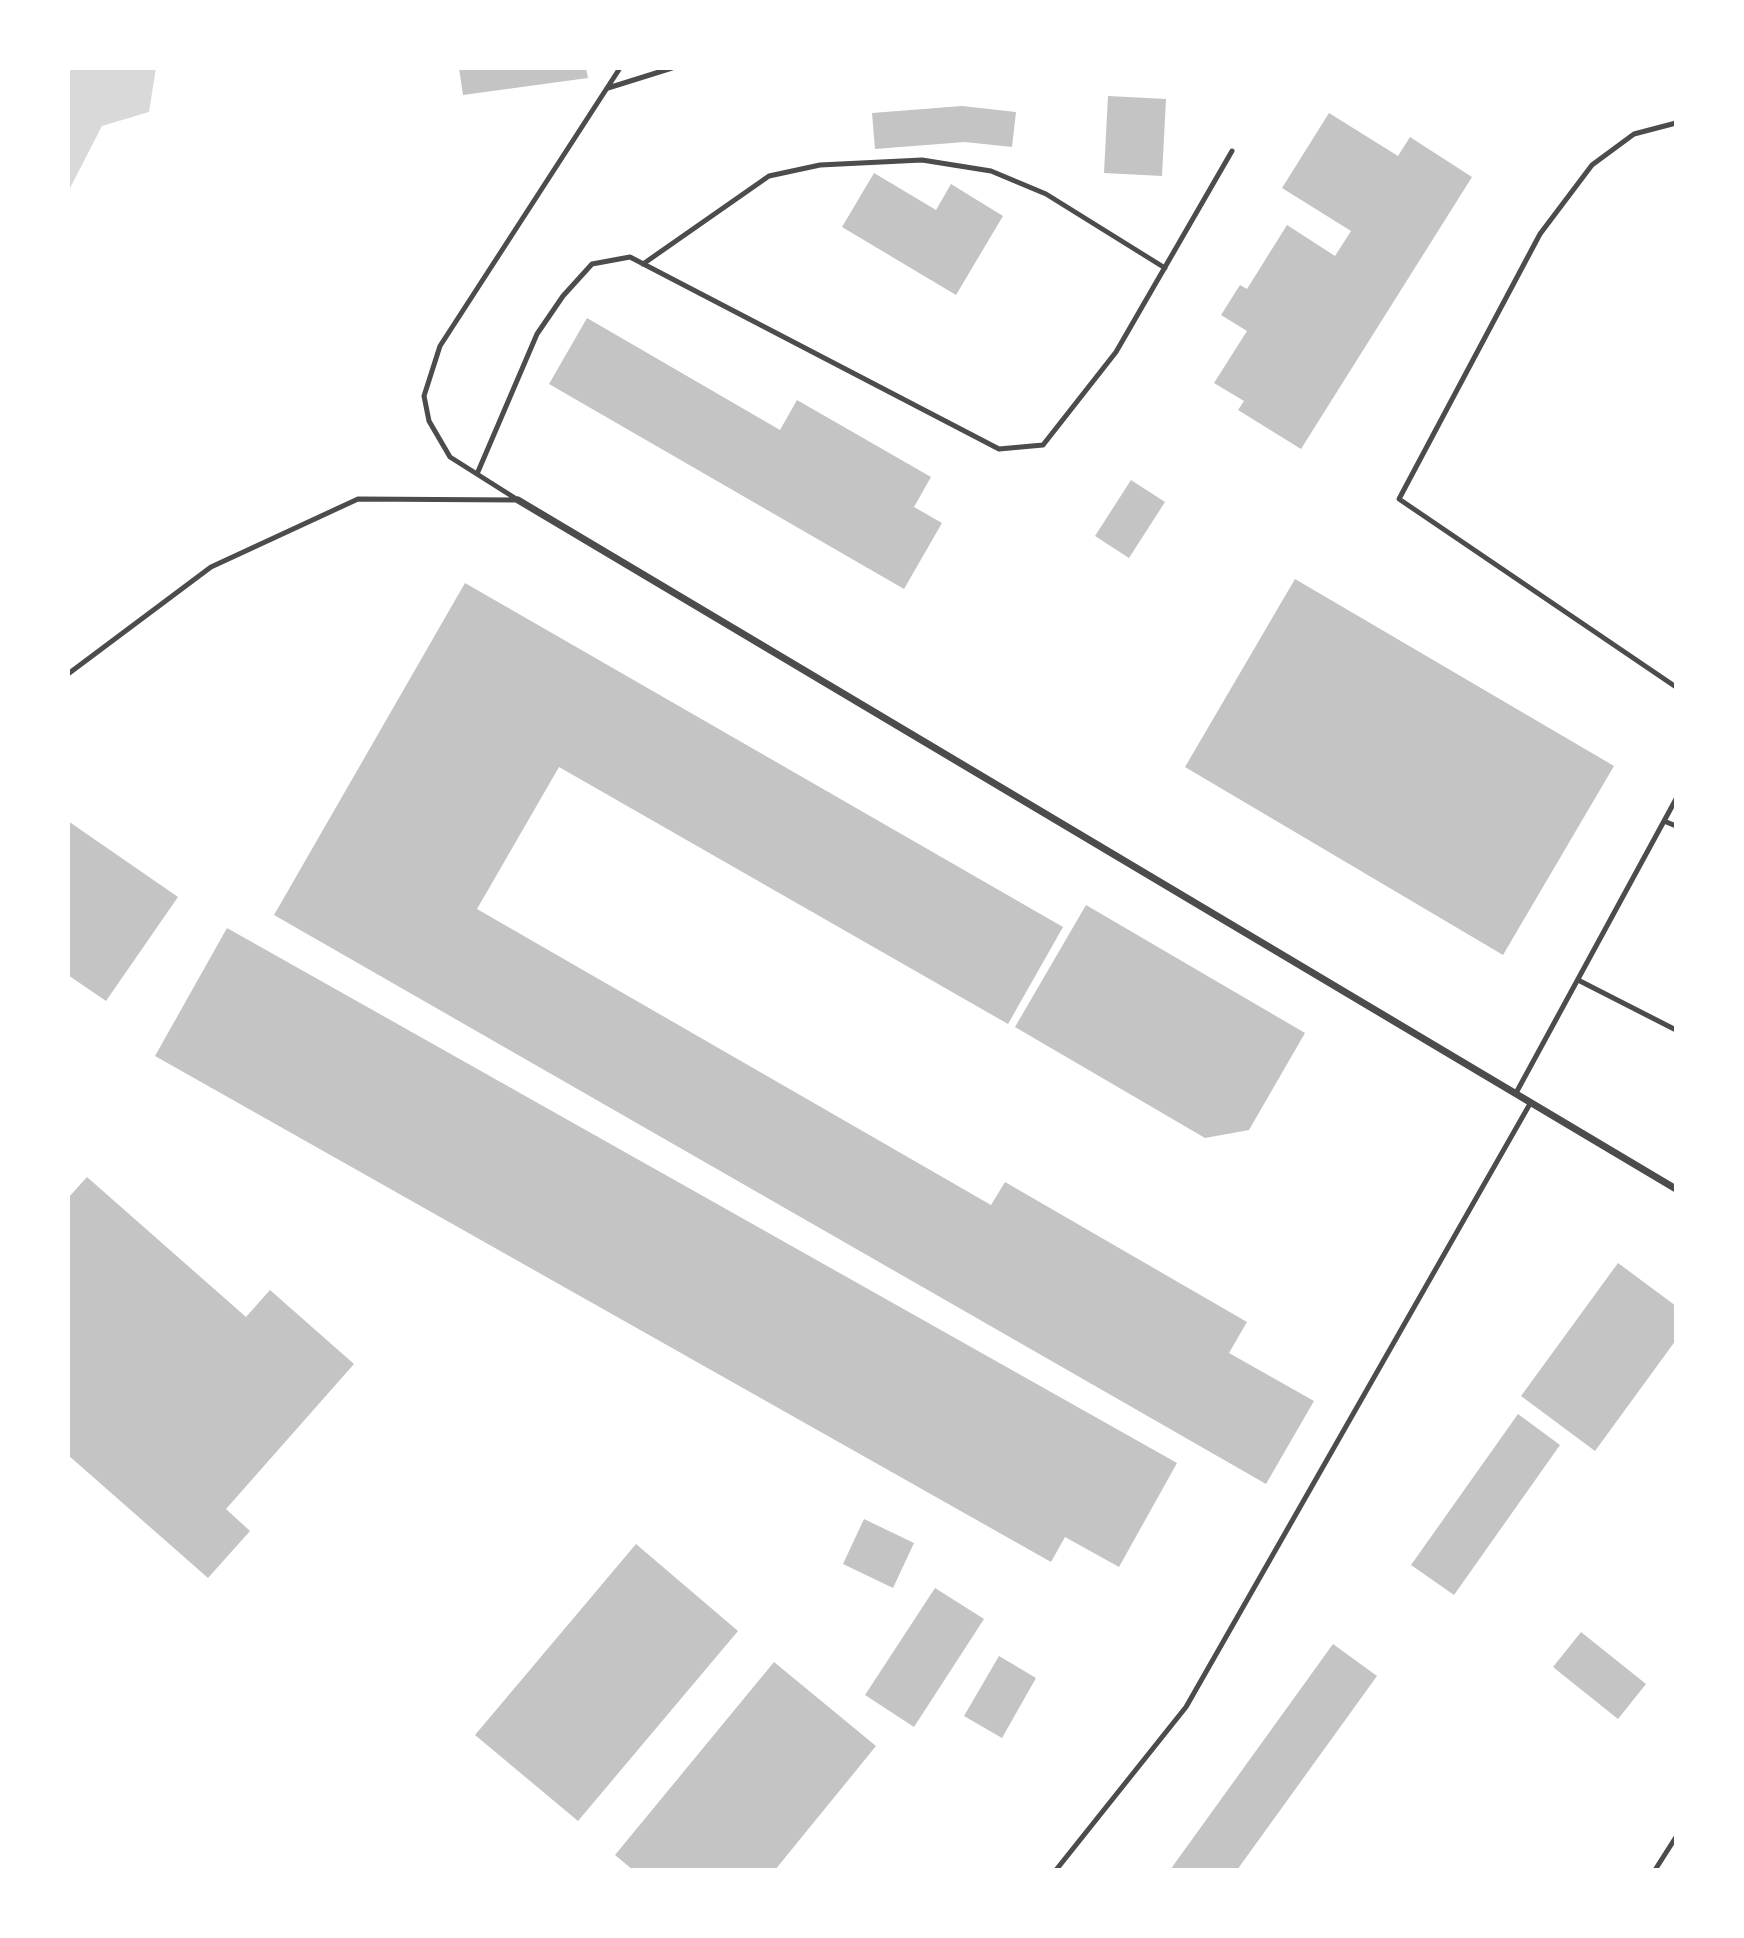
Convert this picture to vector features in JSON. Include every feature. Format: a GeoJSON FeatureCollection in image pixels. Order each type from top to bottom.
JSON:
{"type":"FeatureCollection","features":[{"type":"Feature","properties":{"kind":"street"},"geometry":{"type":"LineString","coordinates":[[518,500],[1676,1189]]}},
{"type":"Feature","properties":{"kind":"lane"},"geometry":{"type":"LineString","coordinates":[[518,500],[450,457],[429,421],[424,396],[440,346],[620,68]]}},
{"type":"Feature","properties":{"kind":"lane"},"geometry":{"type":"LineString","coordinates":[[608,88],[672,68]]}},
{"type":"Feature","properties":{"kind":"lane"},"geometry":{"type":"LineString","coordinates":[[1676,123],[1634,134],[1592,165],[1539,234],[1399,499],[1676,687]]}},
{"type":"Feature","properties":{"kind":"lane"},"geometry":{"type":"LineString","coordinates":[[477,474],[537,334],[563,296],[592,264],[630,257],[999,449],[1043,445],[1116,352],[1232,151]]}},
{"type":"Feature","properties":{"kind":"lane"},"geometry":{"type":"LineString","coordinates":[[643,264],[769,176],[820,165],[922,160],[991,171],[1046,194],[1165,268]]}},
{"type":"Feature","properties":{"kind":"lane"},"geometry":{"type":"LineString","coordinates":[[68,674],[211,567],[358,499],[518,500]]}},
{"type":"Feature","properties":{"kind":"lane"},"geometry":{"type":"LineString","coordinates":[[1516,1093],[1676,799]]}},
{"type":"Feature","properties":{"kind":"lane"},"geometry":{"type":"LineString","coordinates":[[1664,821],[1676,826]]}},
{"type":"Feature","properties":{"kind":"lane"},"geometry":{"type":"LineString","coordinates":[[1578,980],[1676,1030]]}},
{"type":"Feature","properties":{"kind":"lane"},"geometry":{"type":"LineString","coordinates":[[1056,1870],[1186,1707],[1531,1102]]}},
{"type":"Feature","properties":{"kind":"lane"},"geometry":{"type":"LineString","coordinates":[[1655,1870],[1676,1837]]}},
{"type":"Feature","properties":{"kind":"shaded area"},"geometry":{"type":"Polygon","coordinates":[[[68,68],[156,68],[149,112],[102,126],[68,192],[68,68]]]}},
{"type":"Feature","properties":{"kind":"building"},"geometry":{"type":"Polygon","coordinates":[[[459,68],[586,68],[588,78],[463,95],[459,68]]]}},
{"type":"Feature","properties":{"kind":"building"},"geometry":{"type":"Polygon","coordinates":[[[1108,96],[1166,99],[1162,176],[1104,173],[1108,96]]]}},
{"type":"Feature","properties":{"kind":"building"},"geometry":{"type":"Polygon","coordinates":[[[962,106],[1016,112],[1012,147],[965,142],[875,149],[872,113],[962,106]]]}},
{"type":"Feature","properties":{"kind":"building"},"geometry":{"type":"Polygon","coordinates":[[[1329,113],[1398,156],[1410,137],[1472,177],[1301,449],[1238,410],[1244,401],[1214,383],[1247,331],[1221,315],[1240,285],[1247,289],[1287,225],[1335,256],[1351,231],[1282,188],[1329,113]]]}},
{"type":"Feature","properties":{"kind":"building"},"geometry":{"type":"Polygon","coordinates":[[[874,173],[936,210],[951,184],[1003,216],[956,295],[842,227],[874,173]]]}},
{"type":"Feature","properties":{"kind":"building"},"geometry":{"type":"Polygon","coordinates":[[[587,318],[780,430],[797,400],[931,477],[914,507],[942,523],[904,589],[549,384],[587,318]]]}},
{"type":"Feature","properties":{"kind":"building"},"geometry":{"type":"Polygon","coordinates":[[[1131,480],[1165,502],[1129,558],[1095,536],[1131,480]]]}},
{"type":"Feature","properties":{"kind":"building"},"geometry":{"type":"Polygon","coordinates":[[[1295,579],[1614,766],[1503,955],[1185,767],[1295,579]]]}},
{"type":"Feature","properties":{"kind":"building"},"geometry":{"type":"Polygon","coordinates":[[[465,583],[1063,927],[1008,1024],[559,767],[477,909],[991,1205],[1005,1182],[1247,1322],[1229,1353],[1314,1401],[1266,1484],[274,915],[465,583]]]}},
{"type":"Feature","properties":{"kind":"building"},"geometry":{"type":"Polygon","coordinates":[[[68,821],[178,897],[106,1001],[68,975],[68,821]]]}},
{"type":"Feature","properties":{"kind":"building"},"geometry":{"type":"Polygon","coordinates":[[[1086,905],[1305,1033],[1249,1130],[1205,1138],[1015,1027],[1086,905]]]}},
{"type":"Feature","properties":{"kind":"building"},"geometry":{"type":"Polygon","coordinates":[[[227,928],[1177,1463],[1119,1567],[1065,1537],[1051,1562],[155,1056],[227,928]]]}},
{"type":"Feature","properties":{"kind":"building"},"geometry":{"type":"Polygon","coordinates":[[[87,1177],[246,1317],[270,1290],[354,1364],[226,1509],[250,1531],[208,1578],[68,1455],[68,1198],[87,1177]]]}},
{"type":"Feature","properties":{"kind":"building"},"geometry":{"type":"Polygon","coordinates":[[[1618,1263],[1676,1306],[1676,1340],[1595,1451],[1521,1396],[1618,1263]]]}},
{"type":"Feature","properties":{"kind":"building"},"geometry":{"type":"Polygon","coordinates":[[[1518,1414],[1560,1445],[1454,1595],[1411,1565],[1518,1414]]]}},
{"type":"Feature","properties":{"kind":"building"},"geometry":{"type":"Polygon","coordinates":[[[864,1519],[914,1543],[893,1588],[843,1564],[864,1519]]]}},
{"type":"Feature","properties":{"kind":"building"},"geometry":{"type":"Polygon","coordinates":[[[636,1544],[738,1631],[578,1821],[475,1735],[636,1544]]]}},
{"type":"Feature","properties":{"kind":"building"},"geometry":{"type":"Polygon","coordinates":[[[935,1588],[984,1619],[914,1727],[865,1695],[935,1588]]]}},
{"type":"Feature","properties":{"kind":"building"},"geometry":{"type":"Polygon","coordinates":[[[1581,1632],[1646,1684],[1618,1719],[1553,1667],[1581,1632]]]}},
{"type":"Feature","properties":{"kind":"building"},"geometry":{"type":"Polygon","coordinates":[[[1333,1644],[1377,1676],[1237,1870],[1170,1870],[1333,1644]]]}},
{"type":"Feature","properties":{"kind":"building"},"geometry":{"type":"Polygon","coordinates":[[[999,1656],[1036,1678],[1002,1738],[964,1716],[999,1656]]]}},
{"type":"Feature","properties":{"kind":"building"},"geometry":{"type":"Polygon","coordinates":[[[774,1662],[876,1746],[775,1870],[633,1870],[615,1855],[774,1662]]]}}]}
